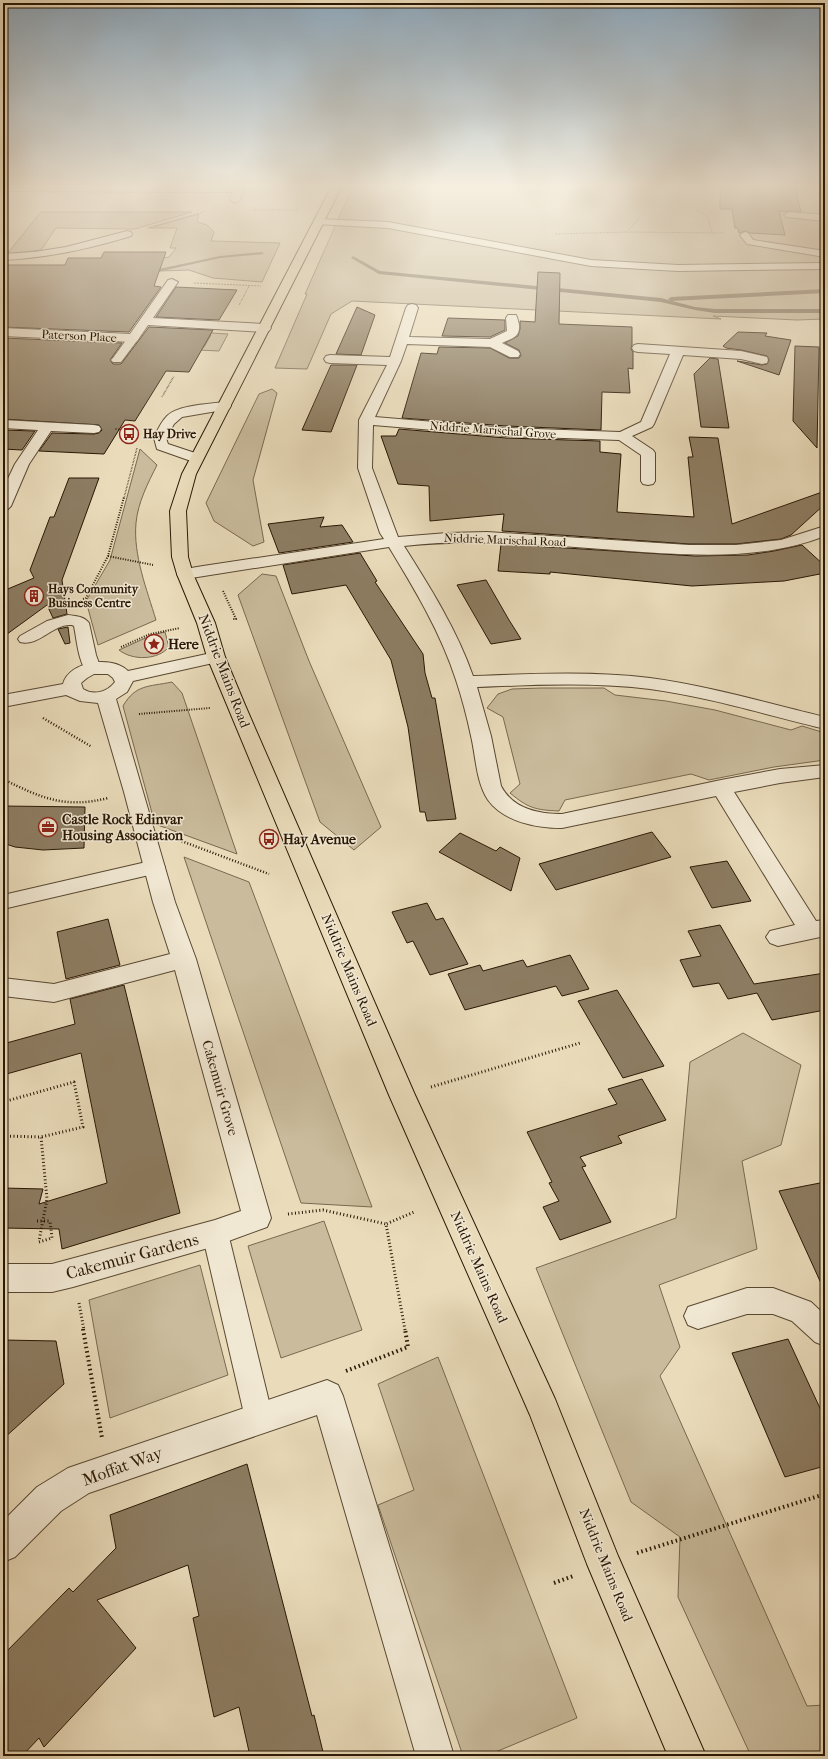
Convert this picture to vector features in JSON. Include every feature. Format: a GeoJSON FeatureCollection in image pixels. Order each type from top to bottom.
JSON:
{"type":"FeatureCollection","features":[{"type":"Feature","properties":{"kind":"main road","name":"Niddrie Mains Road"},"geometry":{"type":"LineString","coordinates":[[296,268],[225,406],[196,458],[183,489],[178,511],[178,546],[185,574],[206,623],[216,657],[402,1096],[544,1410],[604,1564],[687,1756]]}},
{"type":"Feature","properties":{"kind":"street","name":"Paterson Place"},"geometry":{"type":"LineString","coordinates":[[3,332],[132,338],[146,321],[172,282]]}},
{"type":"Feature","properties":{"kind":"street"},"geometry":{"type":"LineString","coordinates":[[412,308],[395,361],[366,420],[365,468],[388,533],[425,593],[457,655],[481,736],[491,786],[496,796],[505,806],[517,814],[546,821],[562,821],[721,787],[780,776],[825,771]]}},
{"type":"Feature","properties":{"kind":"street"},"geometry":{"type":"LineString","coordinates":[[492,343],[513,333],[512,318]]}},
{"type":"Feature","properties":{"kind":"street"},"geometry":{"type":"LineString","coordinates":[[146,321],[265,328]]}},
{"type":"Feature","properties":{"kind":"street"},"geometry":{"type":"LineString","coordinates":[[401,340],[492,343],[514,354]]}},
{"type":"Feature","properties":{"kind":"street"},"geometry":{"type":"LineString","coordinates":[[638,348],[741,355],[762,360]]}},
{"type":"Feature","properties":{"kind":"street","name":"Niddrie Marischal Grove"},"geometry":{"type":"LineString","coordinates":[[366,420],[506,432],[622,436],[647,424],[678,351]]}},
{"type":"Feature","properties":{"kind":"street"},"geometry":{"type":"LineString","coordinates":[[330,359],[395,361]]}},
{"type":"Feature","properties":{"kind":"street"},"geometry":{"type":"LineString","coordinates":[[3,424],[94,429]]}},
{"type":"Feature","properties":{"kind":"street"},"geometry":{"type":"LineString","coordinates":[[3,506],[22,464],[47,427]]}},
{"type":"Feature","properties":{"kind":"street"},"geometry":{"type":"LineString","coordinates":[[622,436],[648,453],[648,481]]}},
{"type":"Feature","properties":{"kind":"street","name":"Niddrie Marischal Road"},"geometry":{"type":"LineString","coordinates":[[185,574],[394,542],[435,538],[479,537],[718,550],[748,549],[783,544],[808,538],[825,530]]}},
{"type":"Feature","properties":{"kind":"street"},"geometry":{"type":"LineString","coordinates":[[123,678],[216,657]]}},
{"type":"Feature","properties":{"kind":"street"},"geometry":{"type":"LineString","coordinates":[[90,662],[101,668],[116,670],[123,678],[124,682],[118,690],[106,696],[90,698],[78,695],[72,688],[74,679],[85,671],[90,662]]}},
{"type":"Feature","properties":{"kind":"street"},"geometry":{"type":"LineString","coordinates":[[466,682],[606,680],[649,684],[690,691],[825,723]]}},
{"type":"Feature","properties":{"kind":"street"},"geometry":{"type":"LineString","coordinates":[[3,700],[72,688]]}},
{"type":"Feature","properties":{"kind":"street","name":"Cakemuir Grove"},"geometry":{"type":"LineString","coordinates":[[106,696],[110,716],[144,826],[154,867],[184,959],[257,1218]]}},
{"type":"Feature","properties":{"kind":"street"},"geometry":{"type":"LineString","coordinates":[[721,787],[818,929],[778,937]]}},
{"type":"Feature","properties":{"kind":"street"},"geometry":{"type":"LineString","coordinates":[[3,987],[54,993],[184,959]]}},
{"type":"Feature","properties":{"kind":"street","name":"Cakemuir Gardens"},"geometry":{"type":"LineString","coordinates":[[3,1278],[52,1278],[215,1233],[257,1218]]}},
{"type":"Feature","properties":{"kind":"street"},"geometry":{"type":"LineString","coordinates":[[259,1418],[327,1396],[435,1756]]}},
{"type":"Feature","properties":{"kind":"street","name":"Moffat Way"},"geometry":{"type":"LineString","coordinates":[[3,1545],[49,1499],[80,1480],[259,1418]]}},
{"type":"Feature","properties":{"kind":"lane"},"geometry":{"type":"LineString","coordinates":[[118,360],[132,338]]}},
{"type":"Feature","properties":{"kind":"lane"},"geometry":{"type":"LineString","coordinates":[[196,458],[162,446],[160,438],[165,429],[173,417],[189,411],[225,406]]}},
{"type":"Feature","properties":{"kind":"lane"},"geometry":{"type":"LineString","coordinates":[[26,639],[54,623],[70,620],[79,621],[81,623],[90,662]]}},
{"type":"Feature","properties":{"kind":"lane"},"geometry":{"type":"LineString","coordinates":[[3,902],[154,867]]}},
{"type":"Feature","properties":{"kind":"lane"},"geometry":{"type":"LineString","coordinates":[[215,1233],[259,1418]]}},
{"type":"Feature","properties":{"kind":"lane"},"geometry":{"type":"LineString","coordinates":[[698,1316],[747,1301],[773,1301],[801,1311],[825,1333]]}},
{"type":"Feature","properties":{"kind":"path"},"geometry":{"type":"LineString","coordinates":[[172,282],[286,288]]}},
{"type":"Feature","properties":{"kind":"path"},"geometry":{"type":"LineString","coordinates":[[158,403],[174,376]]}},
{"type":"Feature","properties":{"kind":"path"},"geometry":{"type":"LineString","coordinates":[[94,429],[165,429]]}},
{"type":"Feature","properties":{"kind":"path"},"geometry":{"type":"LineString","coordinates":[[79,600],[86,598],[108,556],[142,430]]}},
{"type":"Feature","properties":{"kind":"path"},"geometry":{"type":"LineString","coordinates":[[108,556],[154,565]]}},
{"type":"Feature","properties":{"kind":"path"},"geometry":{"type":"LineString","coordinates":[[90,662],[105,653],[150,634],[206,623],[236,619],[222,588],[231,576],[230,567]]}},
{"type":"Feature","properties":{"kind":"path"},"geometry":{"type":"LineString","coordinates":[[36,694],[40,716],[97,750],[119,746]]}},
{"type":"Feature","properties":{"kind":"path"},"geometry":{"type":"LineString","coordinates":[[110,716],[236,705]]}},
{"type":"Feature","properties":{"kind":"path"},"geometry":{"type":"LineString","coordinates":[[3,779],[40,796],[63,802],[83,804],[134,792]]}},
{"type":"Feature","properties":{"kind":"path"},"geometry":{"type":"LineString","coordinates":[[144,826],[269,874]]}},
{"type":"Feature","properties":{"kind":"path"},"geometry":{"type":"LineString","coordinates":[[402,1096],[580,1043]]}},
{"type":"Feature","properties":{"kind":"path"},"geometry":{"type":"LineString","coordinates":[[3,1102],[74,1082],[83,1126],[40,1137],[3,1136]]}},
{"type":"Feature","properties":{"kind":"path"},"geometry":{"type":"LineString","coordinates":[[39,1241],[47,1198],[40,1137]]}},
{"type":"Feature","properties":{"kind":"path"},"geometry":{"type":"LineString","coordinates":[[257,1218],[323,1210],[386,1224],[414,1212]]}},
{"type":"Feature","properties":{"kind":"path"},"geometry":{"type":"LineString","coordinates":[[37,1221],[50,1221],[52,1238]]}},
{"type":"Feature","properties":{"kind":"path"},"geometry":{"type":"LineString","coordinates":[[327,1396],[342,1373],[408,1347],[386,1224]]}},
{"type":"Feature","properties":{"kind":"path"},"geometry":{"type":"LineString","coordinates":[[73,1273],[108,1470]]}},
{"type":"Feature","properties":{"kind":"path"},"geometry":{"type":"LineString","coordinates":[[604,1564],[825,1494]]}},
{"type":"Feature","properties":{"kind":"shaded area"},"geometry":{"type":"Polygon","coordinates":[[[102,268],[268,268],[262,282],[213,278],[189,270],[160,271],[134,282],[3,289],[102,268]]]}},
{"type":"Feature","properties":{"kind":"shaded area"},"geometry":{"type":"Polygon","coordinates":[[[317,268],[825,268],[825,319],[797,320],[713,316],[721,319],[352,301],[331,314],[307,369],[275,368],[307,294],[305,294],[317,268]]]}},
{"type":"Feature","properties":{"kind":"shaded area"},"geometry":{"type":"Polygon","coordinates":[[[149,329],[228,334],[219,351],[136,347],[149,329]],[[177,333],[170,346],[204,347],[211,335],[177,333]]]}},
{"type":"Feature","properties":{"kind":"shaded area"},"geometry":{"type":"Polygon","coordinates":[[[272,389],[277,393],[253,480],[264,542],[253,546],[214,521],[206,503],[259,394],[272,389]]]}},
{"type":"Feature","properties":{"kind":"shaded area"},"geometry":{"type":"Polygon","coordinates":[[[140,449],[157,465],[144,493],[136,523],[139,560],[156,620],[98,645],[86,601],[110,560],[140,449]]]}},
{"type":"Feature","properties":{"kind":"shaded area"},"geometry":{"type":"Polygon","coordinates":[[[262,574],[276,576],[309,661],[381,827],[354,850],[320,822],[238,595],[262,574]]]}},
{"type":"Feature","properties":{"kind":"shaded area"},"geometry":{"type":"Polygon","coordinates":[[[165,632],[169,647],[152,657],[145,658],[131,656],[119,650],[152,635],[165,632]]]}},
{"type":"Feature","properties":{"kind":"shaded area"},"geometry":{"type":"Polygon","coordinates":[[[172,682],[182,693],[237,854],[155,824],[123,706],[138,690],[149,686],[172,682]]]}},
{"type":"Feature","properties":{"kind":"shaded area"},"geometry":{"type":"Polygon","coordinates":[[[604,688],[615,695],[666,701],[715,710],[791,730],[802,726],[825,733],[825,760],[774,767],[709,780],[691,774],[565,800],[559,811],[538,809],[527,805],[510,793],[520,784],[503,717],[487,708],[498,694],[512,689],[604,688]]]}},
{"type":"Feature","properties":{"kind":"shaded area"},"geometry":{"type":"Polygon","coordinates":[[[184,857],[249,882],[372,1207],[301,1203],[184,857]]]}},
{"type":"Feature","properties":{"kind":"shaded area"},"geometry":{"type":"Polygon","coordinates":[[[743,1033],[801,1065],[781,1145],[742,1161],[757,1249],[659,1285],[680,1347],[660,1376],[807,1706],[825,1705],[825,1756],[751,1756],[678,1597],[680,1537],[631,1502],[536,1268],[676,1218],[690,1062],[743,1033]]]}},
{"type":"Feature","properties":{"kind":"shaded area"},"geometry":{"type":"Polygon","coordinates":[[[324,1221],[362,1330],[281,1358],[248,1246],[324,1221]]]}},
{"type":"Feature","properties":{"kind":"shaded area"},"geometry":{"type":"Polygon","coordinates":[[[200,1265],[228,1375],[110,1418],[89,1300],[200,1265]]]}},
{"type":"Feature","properties":{"kind":"shaded area"},"geometry":{"type":"Polygon","coordinates":[[[438,1357],[577,1718],[486,1756],[463,1756],[378,1505],[414,1490],[378,1384],[438,1357]]]}},
{"type":"Feature","properties":{"kind":"building"},"geometry":{"type":"Polygon","coordinates":[[[3,268],[160,268],[154,286],[161,287],[129,332],[3,327],[3,268]]]}},
{"type":"Feature","properties":{"kind":"building"},"geometry":{"type":"Polygon","coordinates":[[[538,272],[560,273],[559,324],[632,327],[631,349],[633,352],[633,369],[628,368],[630,393],[602,392],[601,430],[506,426],[402,418],[421,353],[437,354],[439,347],[490,348],[509,358],[519,358],[521,355],[519,350],[505,343],[518,336],[520,321],[535,322],[538,272]]]}},
{"type":"Feature","properties":{"kind":"building"},"geometry":{"type":"Polygon","coordinates":[[[176,287],[237,290],[219,320],[156,317],[176,287]]]}},
{"type":"Feature","properties":{"kind":"building"},"geometry":{"type":"Polygon","coordinates":[[[357,307],[375,315],[361,355],[336,354],[357,307]]]}},
{"type":"Feature","properties":{"kind":"building"},"geometry":{"type":"Polygon","coordinates":[[[448,318],[505,320],[505,330],[490,337],[442,336],[448,318]]]}},
{"type":"Feature","properties":{"kind":"building"},"geometry":{"type":"Polygon","coordinates":[[[149,327],[213,330],[189,372],[166,371],[135,421],[125,420],[104,454],[39,451],[52,433],[94,434],[99,433],[102,430],[99,425],[3,419],[3,338],[122,343],[110,360],[113,364],[121,364],[149,327]]]}},
{"type":"Feature","properties":{"kind":"building"},"geometry":{"type":"Polygon","coordinates":[[[738,332],[767,333],[765,336],[791,340],[779,375],[737,361],[762,365],[767,364],[769,360],[767,356],[726,348],[723,346],[738,332]]]}},
{"type":"Feature","properties":{"kind":"building"},"geometry":{"type":"Polygon","coordinates":[[[795,346],[819,347],[817,448],[793,421],[795,346]]]}},
{"type":"Feature","properties":{"kind":"building"},"geometry":{"type":"Polygon","coordinates":[[[710,358],[718,359],[729,428],[701,427],[694,374],[710,358]]]}},
{"type":"Feature","properties":{"kind":"building"},"geometry":{"type":"Polygon","coordinates":[[[331,365],[357,365],[331,432],[302,430],[331,365]]]}},
{"type":"Feature","properties":{"kind":"building"},"geometry":{"type":"Polygon","coordinates":[[[399,429],[506,438],[600,441],[600,452],[621,454],[617,512],[694,517],[688,457],[693,457],[689,437],[718,438],[732,524],[825,491],[825,504],[791,535],[781,539],[736,544],[689,544],[502,531],[504,514],[430,521],[429,486],[398,484],[381,436],[396,436],[399,429]]]}},
{"type":"Feature","properties":{"kind":"building"},"geometry":{"type":"Polygon","coordinates":[[[3,430],[35,431],[22,450],[3,449],[3,430]]]}},
{"type":"Feature","properties":{"kind":"building"},"geometry":{"type":"Polygon","coordinates":[[[69,478],[99,478],[62,580],[67,614],[53,618],[47,605],[3,637],[3,591],[34,578],[30,570],[50,517],[54,517],[69,478]]]}},
{"type":"Feature","properties":{"kind":"building"},"geometry":{"type":"Polygon","coordinates":[[[324,517],[320,527],[342,525],[353,542],[279,553],[268,524],[324,517]]]}},
{"type":"Feature","properties":{"kind":"building"},"geometry":{"type":"Polygon","coordinates":[[[501,544],[695,556],[748,555],[802,545],[825,566],[825,573],[784,581],[692,586],[550,572],[550,574],[498,571],[501,544]]]}},
{"type":"Feature","properties":{"kind":"building"},"geometry":{"type":"Polygon","coordinates":[[[360,553],[377,581],[375,582],[423,654],[425,673],[432,698],[435,698],[456,819],[427,821],[425,812],[420,812],[408,727],[391,660],[346,585],[292,594],[283,565],[360,553]]]}},
{"type":"Feature","properties":{"kind":"building"},"geometry":{"type":"Polygon","coordinates":[[[486,580],[521,639],[491,644],[457,585],[486,580]]]}},
{"type":"Feature","properties":{"kind":"building"},"geometry":{"type":"Polygon","coordinates":[[[68,627],[70,643],[65,644],[58,629],[68,627]]]}},
{"type":"Feature","properties":{"kind":"building","name":"Castle Rock Edinvar Housing Association"},"geometry":{"type":"Polygon","coordinates":[[[3,806],[85,807],[84,848],[43,850],[15,847],[3,843],[3,806]]]}},
{"type":"Feature","properties":{"kind":"building"},"geometry":{"type":"Polygon","coordinates":[[[652,832],[671,857],[556,890],[539,864],[652,832]]]}},
{"type":"Feature","properties":{"kind":"building"},"geometry":{"type":"Polygon","coordinates":[[[460,833],[496,851],[500,847],[520,858],[511,891],[439,852],[460,833]]]}},
{"type":"Feature","properties":{"kind":"building"},"geometry":{"type":"Polygon","coordinates":[[[727,861],[751,901],[712,908],[690,867],[727,861]]]}},
{"type":"Feature","properties":{"kind":"building"},"geometry":{"type":"Polygon","coordinates":[[[427,903],[436,920],[443,918],[468,964],[430,975],[413,941],[407,943],[392,912],[427,903]]]}},
{"type":"Feature","properties":{"kind":"building"},"geometry":{"type":"Polygon","coordinates":[[[108,919],[120,965],[66,979],[57,932],[108,919]]]}},
{"type":"Feature","properties":{"kind":"building"},"geometry":{"type":"Polygon","coordinates":[[[720,925],[754,984],[825,973],[825,1010],[772,1020],[757,993],[728,999],[719,983],[693,987],[680,960],[701,956],[688,931],[720,925]]]}},
{"type":"Feature","properties":{"kind":"building"},"geometry":{"type":"Polygon","coordinates":[[[570,955],[589,989],[562,996],[556,986],[465,1010],[448,974],[480,965],[483,971],[523,960],[527,967],[570,955]]]}},
{"type":"Feature","properties":{"kind":"building"},"geometry":{"type":"Polygon","coordinates":[[[124,985],[180,1213],[62,1249],[59,1229],[3,1228],[3,1188],[43,1189],[39,1204],[107,1183],[81,1053],[3,1075],[3,1044],[75,1024],[70,999],[124,985]]]}},
{"type":"Feature","properties":{"kind":"building"},"geometry":{"type":"Polygon","coordinates":[[[617,990],[664,1066],[623,1078],[578,1001],[617,990]]]}},
{"type":"Feature","properties":{"kind":"building"},"geometry":{"type":"Polygon","coordinates":[[[642,1079],[666,1120],[618,1136],[622,1143],[580,1157],[586,1166],[582,1167],[611,1222],[560,1240],[543,1207],[559,1201],[549,1183],[552,1182],[527,1132],[617,1104],[608,1089],[642,1079]]]}},
{"type":"Feature","properties":{"kind":"building"},"geometry":{"type":"Polygon","coordinates":[[[825,1182],[825,1292],[779,1191],[825,1182]]]}},
{"type":"Feature","properties":{"kind":"building"},"geometry":{"type":"Polygon","coordinates":[[[788,1339],[825,1419],[825,1466],[785,1477],[732,1353],[788,1339]]]}},
{"type":"Feature","properties":{"kind":"building"},"geometry":{"type":"Polygon","coordinates":[[[3,1340],[56,1341],[64,1384],[3,1439],[3,1340]]]}},
{"type":"Feature","properties":{"kind":"building"},"geometry":{"type":"Polygon","coordinates":[[[247,1464],[312,1716],[314,1715],[324,1756],[250,1756],[239,1707],[214,1717],[193,1618],[199,1616],[188,1565],[97,1600],[136,1648],[44,1747],[39,1738],[22,1756],[3,1756],[3,1655],[69,1588],[73,1592],[116,1548],[110,1515],[247,1464]]]}},
{"type":"Feature","properties":{"kind":"waterway"},"geometry":{"type":"LineString","coordinates":[[148,272],[167,268]]}},
{"type":"Feature","properties":{"kind":"waterway"},"geometry":{"type":"LineString","coordinates":[[372,268],[379,272],[661,300],[715,311],[825,311]]}},
{"type":"Feature","properties":{"kind":"waterway"},"geometry":{"type":"LineString","coordinates":[[671,299],[825,291]]}},
{"type":"Feature","properties":{"kind":"place","name":"Hay Drive"},"geometry":{"type":"Point","coordinates":[129,434]}},
{"type":"Feature","properties":{"kind":"place","name":"Hays Community Business Centre"},"geometry":{"type":"Point","coordinates":[34,596]}},
{"type":"Feature","properties":{"kind":"place","name":"Here"},"geometry":{"type":"Point","coordinates":[154,644]}},
{"type":"Feature","properties":{"kind":"place","name":"Castle Rock Edinvar Housing Association"},"geometry":{"type":"Point","coordinates":[48,827]}},
{"type":"Feature","properties":{"kind":"place","name":"Hay Avenue"},"geometry":{"type":"Point","coordinates":[269,839]}}]}
